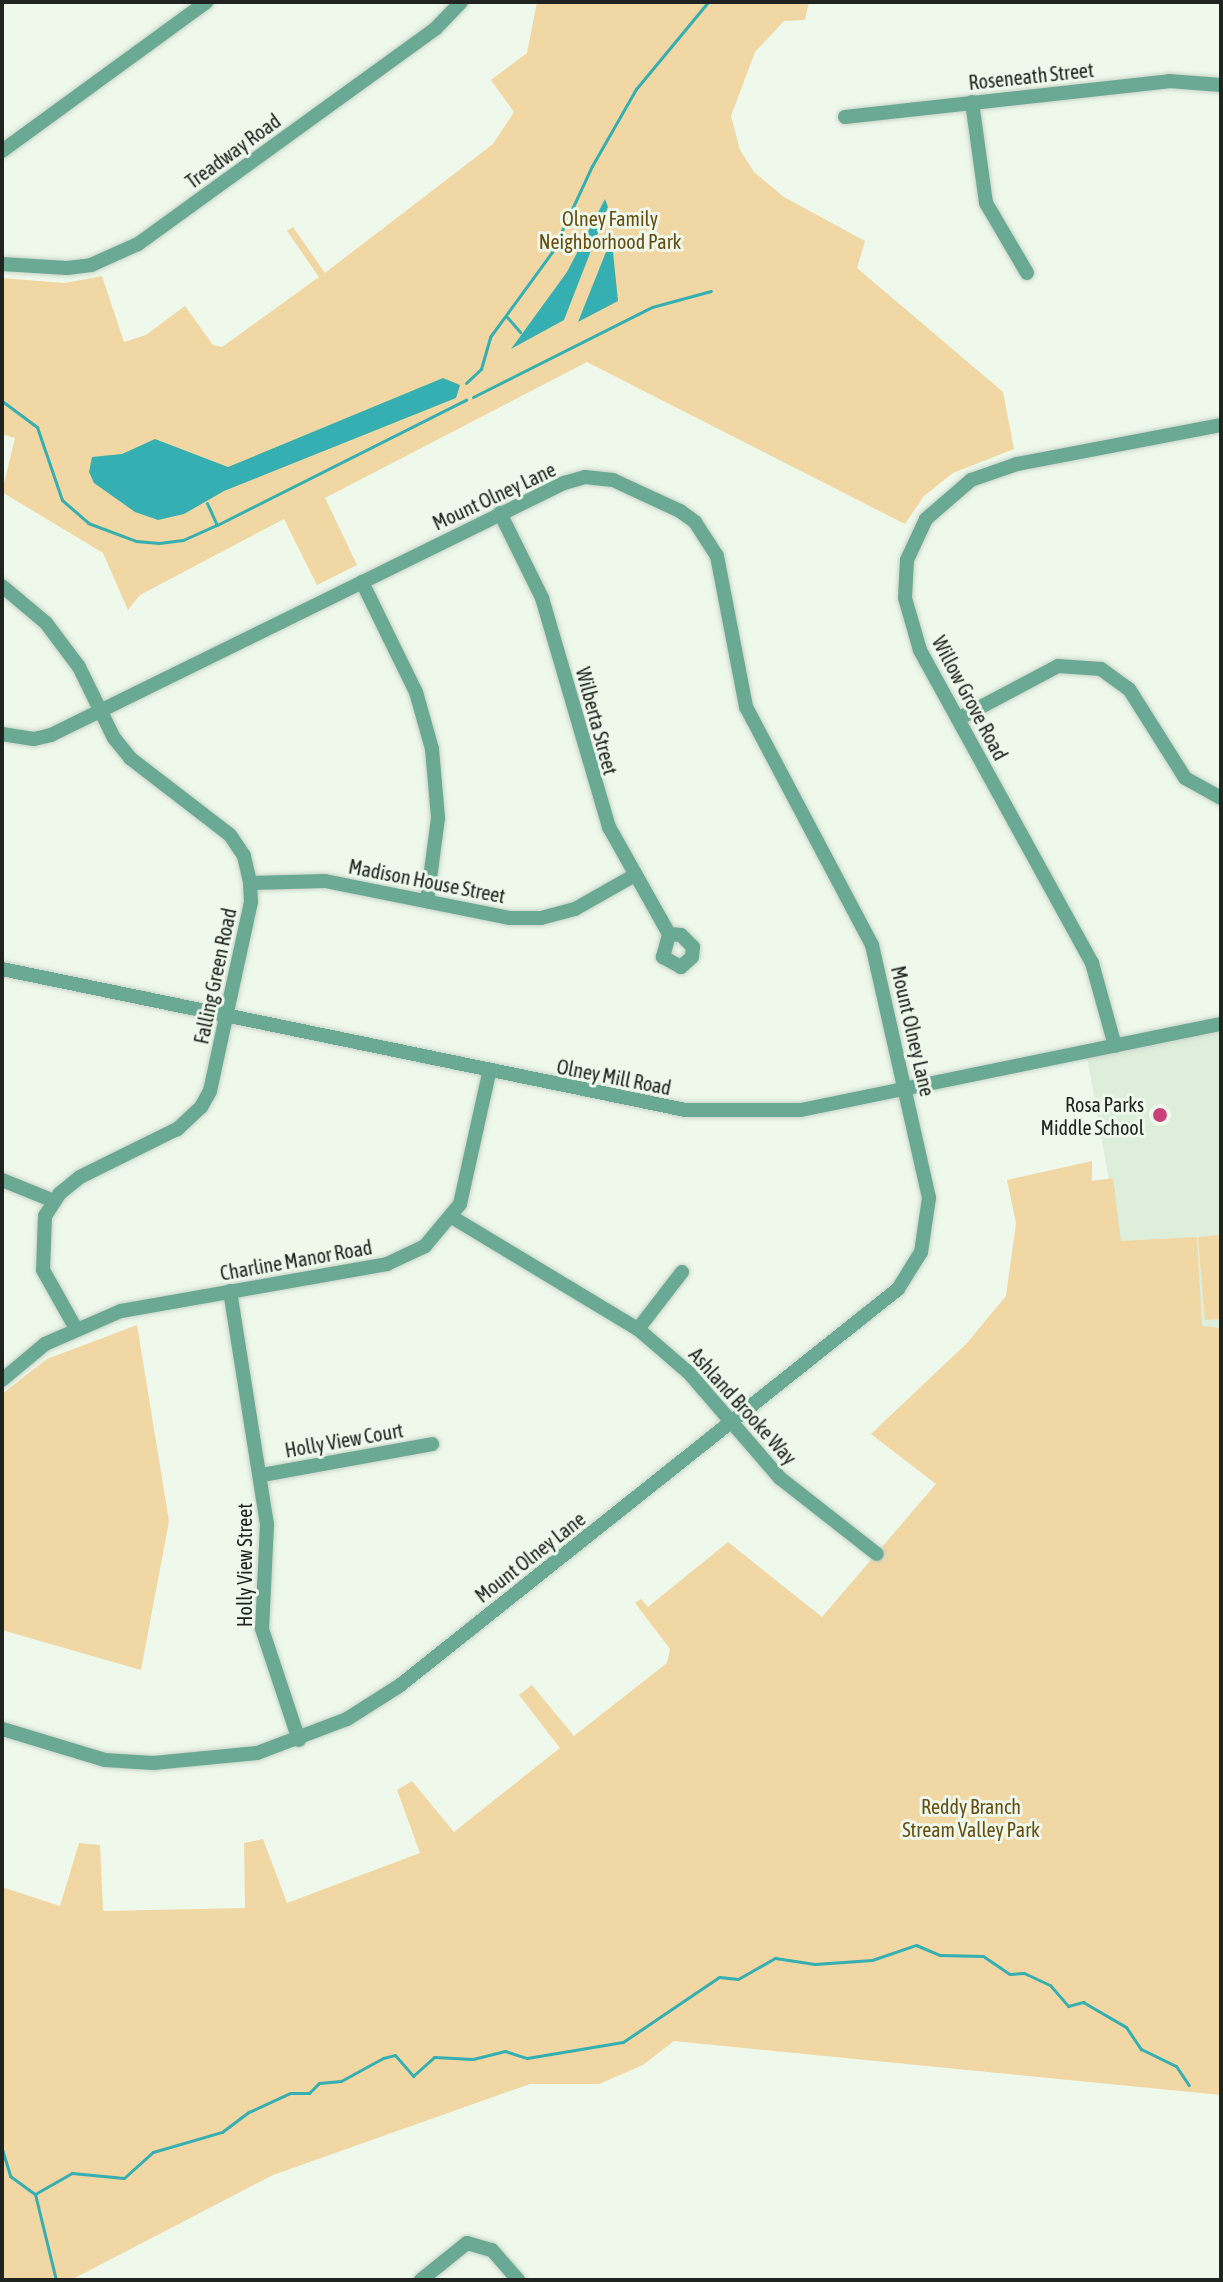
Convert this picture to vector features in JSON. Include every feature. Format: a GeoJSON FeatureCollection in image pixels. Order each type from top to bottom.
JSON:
{"type":"FeatureCollection","features":[{"type":"Feature","properties":{"kind":"street"},"geometry":{"type":"LineString","coordinates":[[2,151],[206,2]]}},
{"type":"Feature","properties":{"kind":"street","name":"Treadway Road"},"geometry":{"type":"LineString","coordinates":[[2,264],[67,268],[91,265],[138,244],[436,28],[461,2]]}},
{"type":"Feature","properties":{"kind":"street","name":"Roseneath Street"},"geometry":{"type":"LineString","coordinates":[[845,117],[1169,81],[1221,85]]}},
{"type":"Feature","properties":{"kind":"street"},"geometry":{"type":"LineString","coordinates":[[972,102],[986,203],[1027,273]]}},
{"type":"Feature","properties":{"kind":"street","name":"Willow Grove Road"},"geometry":{"type":"LineString","coordinates":[[1115,1046],[1092,963],[920,650],[905,598],[911,549],[935,509],[971,480],[1017,464],[1221,425]]}},
{"type":"Feature","properties":{"kind":"street","name":"Mount Olney Lane"},"geometry":{"type":"LineString","coordinates":[[2,734],[34,739],[51,735],[564,483],[585,477],[613,480],[680,511],[713,545],[746,707],[872,945],[907,1089],[929,1198],[921,1252],[898,1289],[399,1686],[347,1719],[299,1740],[208,1761],[153,1763],[105,1760],[2,1729]]}},
{"type":"Feature","properties":{"kind":"street","name":"Wilberta Street"},"geometry":{"type":"LineString","coordinates":[[500,513],[542,598],[597,800],[669,934]]}},
{"type":"Feature","properties":{"kind":"street"},"geometry":{"type":"LineString","coordinates":[[362,582],[416,692],[432,749],[438,818],[427,901]]}},
{"type":"Feature","properties":{"kind":"street","name":"Falling Green Road"},"geometry":{"type":"LineString","coordinates":[[2,586],[46,623],[79,667],[100,710],[130,758],[230,835],[244,856],[250,883],[251,902],[210,1091],[190,1120],[80,1177],[54,1201],[40,1230],[40,1258],[75,1327]]}},
{"type":"Feature","properties":{"kind":"street"},"geometry":{"type":"LineString","coordinates":[[958,719],[1058,666],[1101,669],[1129,689],[1185,778],[1221,798]]}},
{"type":"Feature","properties":{"kind":"street","name":"Madison House Street"},"geometry":{"type":"LineString","coordinates":[[250,883],[325,881],[510,918],[541,918],[575,909],[635,875]]}},
{"type":"Feature","properties":{"kind":"street","name":"Olney Mill Road"},"geometry":{"type":"LineString","coordinates":[[2,969],[644,1105],[739,1113],[801,1110],[1221,1024]]}},
{"type":"Feature","properties":{"kind":"street","name":"Charline Manor Road"},"geometry":{"type":"LineString","coordinates":[[2,1380],[45,1344],[75,1327],[121,1311],[401,1260],[425,1246],[452,1217],[464,1193],[489,1073]]}},
{"type":"Feature","properties":{"kind":"street"},"geometry":{"type":"LineString","coordinates":[[2,1180],[54,1201]]}},
{"type":"Feature","properties":{"kind":"street","name":"Ashland Brooke Way"},"geometry":{"type":"LineString","coordinates":[[452,1217],[638,1329],[689,1373],[780,1478],[877,1554]]}},
{"type":"Feature","properties":{"kind":"street"},"geometry":{"type":"LineString","coordinates":[[638,1329],[682,1272]]}},
{"type":"Feature","properties":{"kind":"street","name":"Holly View Street"},"geometry":{"type":"LineString","coordinates":[[230,1291],[262,1475],[267,1524],[262,1629],[299,1740]]}},
{"type":"Feature","properties":{"kind":"street","name":"Holly View Court"},"geometry":{"type":"LineString","coordinates":[[262,1475],[432,1444]]}},
{"type":"Feature","properties":{"kind":"street"},"geometry":{"type":"LineString","coordinates":[[421,2280],[467,2243],[492,2250],[518,2280]]}},
{"type":"Feature","properties":{"kind":"shaded area","name":"Rosa Parks Middle School"},"geometry":{"type":"Polygon","coordinates":[[[1221,1024],[1221,1328],[1202,1326],[1120,1241],[1086,1052],[1221,1024]]]}},
{"type":"Feature","properties":{"kind":"green space","name":"Olney Family Neighborhood Park"},"geometry":{"type":"Polygon","coordinates":[[[537,2],[809,2],[805,20],[784,21],[755,52],[731,116],[740,150],[754,172],[784,197],[865,241],[857,268],[1003,392],[1014,449],[953,473],[924,496],[905,524],[587,362],[325,498],[357,565],[317,585],[284,519],[140,595],[128,610],[103,553],[2,492],[15,438],[2,434],[2,278],[65,283],[102,276],[124,342],[146,335],[185,306],[213,345],[222,347],[319,277],[287,231],[293,227],[325,273],[493,144],[514,112],[491,80],[527,53],[537,2]]]}},
{"type":"Feature","properties":{"kind":"green space","name":"Reddy Branch Stream Valley Park"},"geometry":{"type":"Polygon","coordinates":[[[1092,1161],[1092,1181],[1113,1178],[1121,1241],[1197,1237],[1202,1326],[1221,1328],[1221,2095],[674,2041],[643,2065],[599,2084],[530,2084],[273,2175],[71,2280],[2,2280],[2,1887],[60,1906],[79,1843],[100,1845],[103,1911],[245,1908],[244,1843],[263,1839],[287,1903],[420,1853],[397,1790],[412,1781],[454,1832],[560,1748],[519,1695],[532,1685],[574,1736],[667,1663],[670,1649],[635,1603],[641,1599],[648,1607],[728,1542],[822,1617],[936,1484],[871,1434],[967,1343],[1006,1296],[1016,1223],[1007,1180],[1092,1161]]]}},
{"type":"Feature","properties":{"kind":"green space"},"geometry":{"type":"Polygon","coordinates":[[[1221,1235],[1221,1319],[1205,1320],[1198,1237],[1221,1235]]]}},
{"type":"Feature","properties":{"kind":"green space"},"geometry":{"type":"Polygon","coordinates":[[[137,1325],[169,1521],[141,1670],[2,1630],[2,1394],[47,1359],[137,1325]]]}},
{"type":"Feature","properties":{"kind":"water"},"geometry":{"type":"Polygon","coordinates":[[[605,199],[608,207],[564,320],[511,349],[567,272],[605,199]]]}},
{"type":"Feature","properties":{"kind":"water"},"geometry":{"type":"Polygon","coordinates":[[[606,252],[613,252],[618,301],[578,322],[606,252]]]}},
{"type":"Feature","properties":{"kind":"water"},"geometry":{"type":"Polygon","coordinates":[[[443,378],[460,385],[456,398],[224,491],[184,514],[158,520],[135,512],[94,483],[89,472],[92,457],[122,454],[155,439],[228,467],[443,378]]]}},
{"type":"Feature","properties":{"kind":"waterway"},"geometry":{"type":"LineString","coordinates":[[466,383],[481,369],[490,337],[552,252],[592,166],[636,89],[708,2]]}},
{"type":"Feature","properties":{"kind":"waterway"},"geometry":{"type":"LineString","coordinates":[[473,397],[652,307],[711,291]]}},
{"type":"Feature","properties":{"kind":"waterway"},"geometry":{"type":"LineString","coordinates":[[507,317],[520,332]]}},
{"type":"Feature","properties":{"kind":"waterway"},"geometry":{"type":"LineString","coordinates":[[2,401],[37,427],[62,500],[88,523],[136,541],[159,543],[183,540],[217,525],[466,400]]}},
{"type":"Feature","properties":{"kind":"waterway"},"geometry":{"type":"LineString","coordinates":[[207,503],[217,525]]}},
{"type":"Feature","properties":{"kind":"waterway"},"geometry":{"type":"LineString","coordinates":[[35,2194],[72,2173],[124,2178],[153,2152],[222,2132],[249,2112],[290,2093],[309,2093],[319,2083],[341,2081],[383,2058],[395,2055],[413,2076],[434,2057],[473,2059],[505,2051],[527,2058],[623,2042],[719,1977],[738,1979],[775,1958],[815,1964],[872,1960],[916,1945],[940,1955],[983,1956],[1010,1974],[1024,1973],[1050,1985],[1068,2006],[1083,2002],[1126,2027],[1141,2049],[1176,2066],[1189,2085]]}},
{"type":"Feature","properties":{"kind":"waterway"},"geometry":{"type":"LineString","coordinates":[[2,2149],[10,2176],[35,2194],[56,2280]]}},
{"type":"Feature","properties":{"kind":"place","name":"Rosa Parks Middle School"},"geometry":{"type":"Point","coordinates":[1160,1115]}}]}
